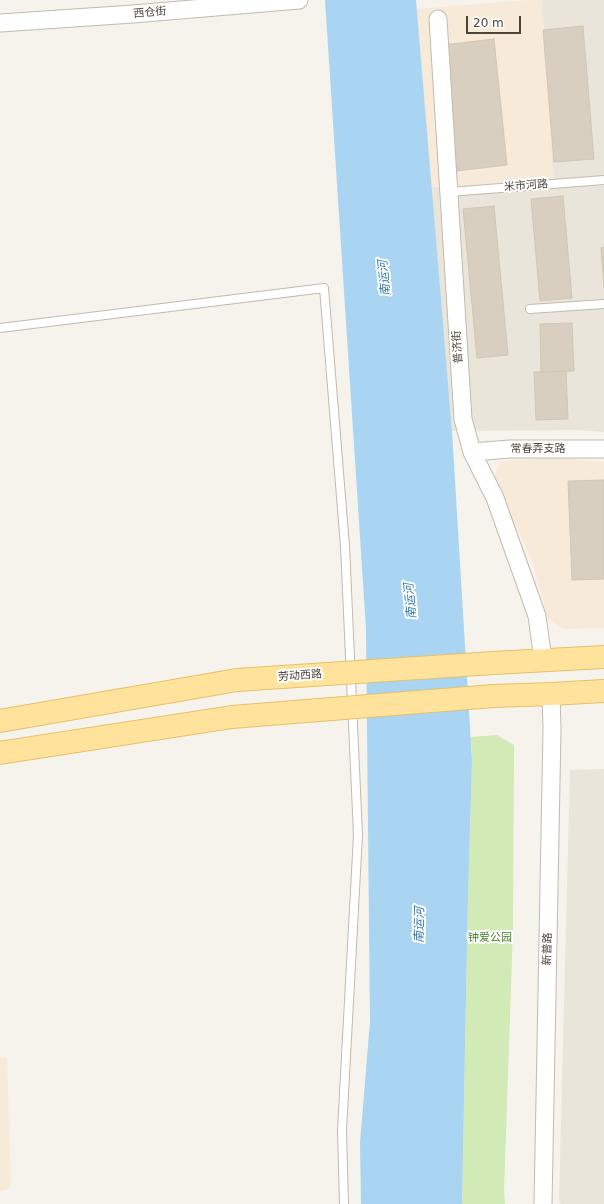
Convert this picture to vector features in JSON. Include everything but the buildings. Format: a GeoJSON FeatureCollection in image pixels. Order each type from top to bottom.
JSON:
{"type":"FeatureCollection","features":[{"type":"Feature","properties":{"kind":"main road","name":"劳动西路"},"geometry":{"type":"LineString","coordinates":[[0,721],[236,680],[604,657]]}},
{"type":"Feature","properties":{"kind":"main road"},"geometry":{"type":"LineString","coordinates":[[0,753],[232,717],[493,696],[604,691]]}},
{"type":"Feature","properties":{"kind":"street","name":"西仓街"},"geometry":{"type":"LineString","coordinates":[[0,23],[133,14],[299,0]]}},
{"type":"Feature","properties":{"kind":"street","name":"普济街"},"geometry":{"type":"LineString","coordinates":[[438,19],[463,419],[472,452],[495,498],[537,616],[543,660]]}},
{"type":"Feature","properties":{"kind":"street","name":"常春弄支路"},"geometry":{"type":"LineString","coordinates":[[472,452],[510,449],[604,449]]}},
{"type":"Feature","properties":{"kind":"street","name":"新普路"},"geometry":{"type":"LineString","coordinates":[[543,1204],[552,737],[551,694]]}},
{"type":"Feature","properties":{"kind":"lane","name":"米市河路"},"geometry":{"type":"LineString","coordinates":[[449,192],[604,180]]}},
{"type":"Feature","properties":{"kind":"lane"},"geometry":{"type":"LineString","coordinates":[[0,328],[324,288],[345,546],[358,835],[342,1130],[344,1204]]}},
{"type":"Feature","properties":{"kind":"lane"},"geometry":{"type":"LineString","coordinates":[[530,309],[604,304]]}},
{"type":"Feature","properties":{"kind":"shaded area"},"geometry":{"type":"Polygon","coordinates":[[[542,0],[604,0],[604,432],[578,430],[452,431],[431,187],[553,181],[542,0]]]}},
{"type":"Feature","properties":{"kind":"shaded area"},"geometry":{"type":"Polygon","coordinates":[[[542,0],[553,181],[431,187],[416,9],[542,0]]]}},
{"type":"Feature","properties":{"kind":"shaded area"},"geometry":{"type":"Polygon","coordinates":[[[560,458],[604,462],[604,628],[563,629],[548,619],[532,560],[493,479],[501,461],[560,458]]]}},
{"type":"Feature","properties":{"kind":"shaded area"},"geometry":{"type":"Polygon","coordinates":[[[604,769],[604,1204],[561,1204],[559,1201],[570,770],[604,769]]]}},
{"type":"Feature","properties":{"kind":"shaded area"},"geometry":{"type":"Polygon","coordinates":[[[0,1058],[7,1058],[11,1188],[0,1191],[0,1058]]]}},
{"type":"Feature","properties":{"kind":"green space","name":"钟爱公园"},"geometry":{"type":"Polygon","coordinates":[[[497,735],[514,745],[513,928],[504,1192],[505,1204],[462,1204],[472,761],[471,737],[497,735]]]}},
{"type":"Feature","properties":{"kind":"water","name":"南运河"},"geometry":{"type":"Polygon","coordinates":[[[325,0],[416,0],[452,431],[472,761],[462,1204],[361,1204],[360,1143],[370,1021],[366,629],[325,0]]]}}]}
